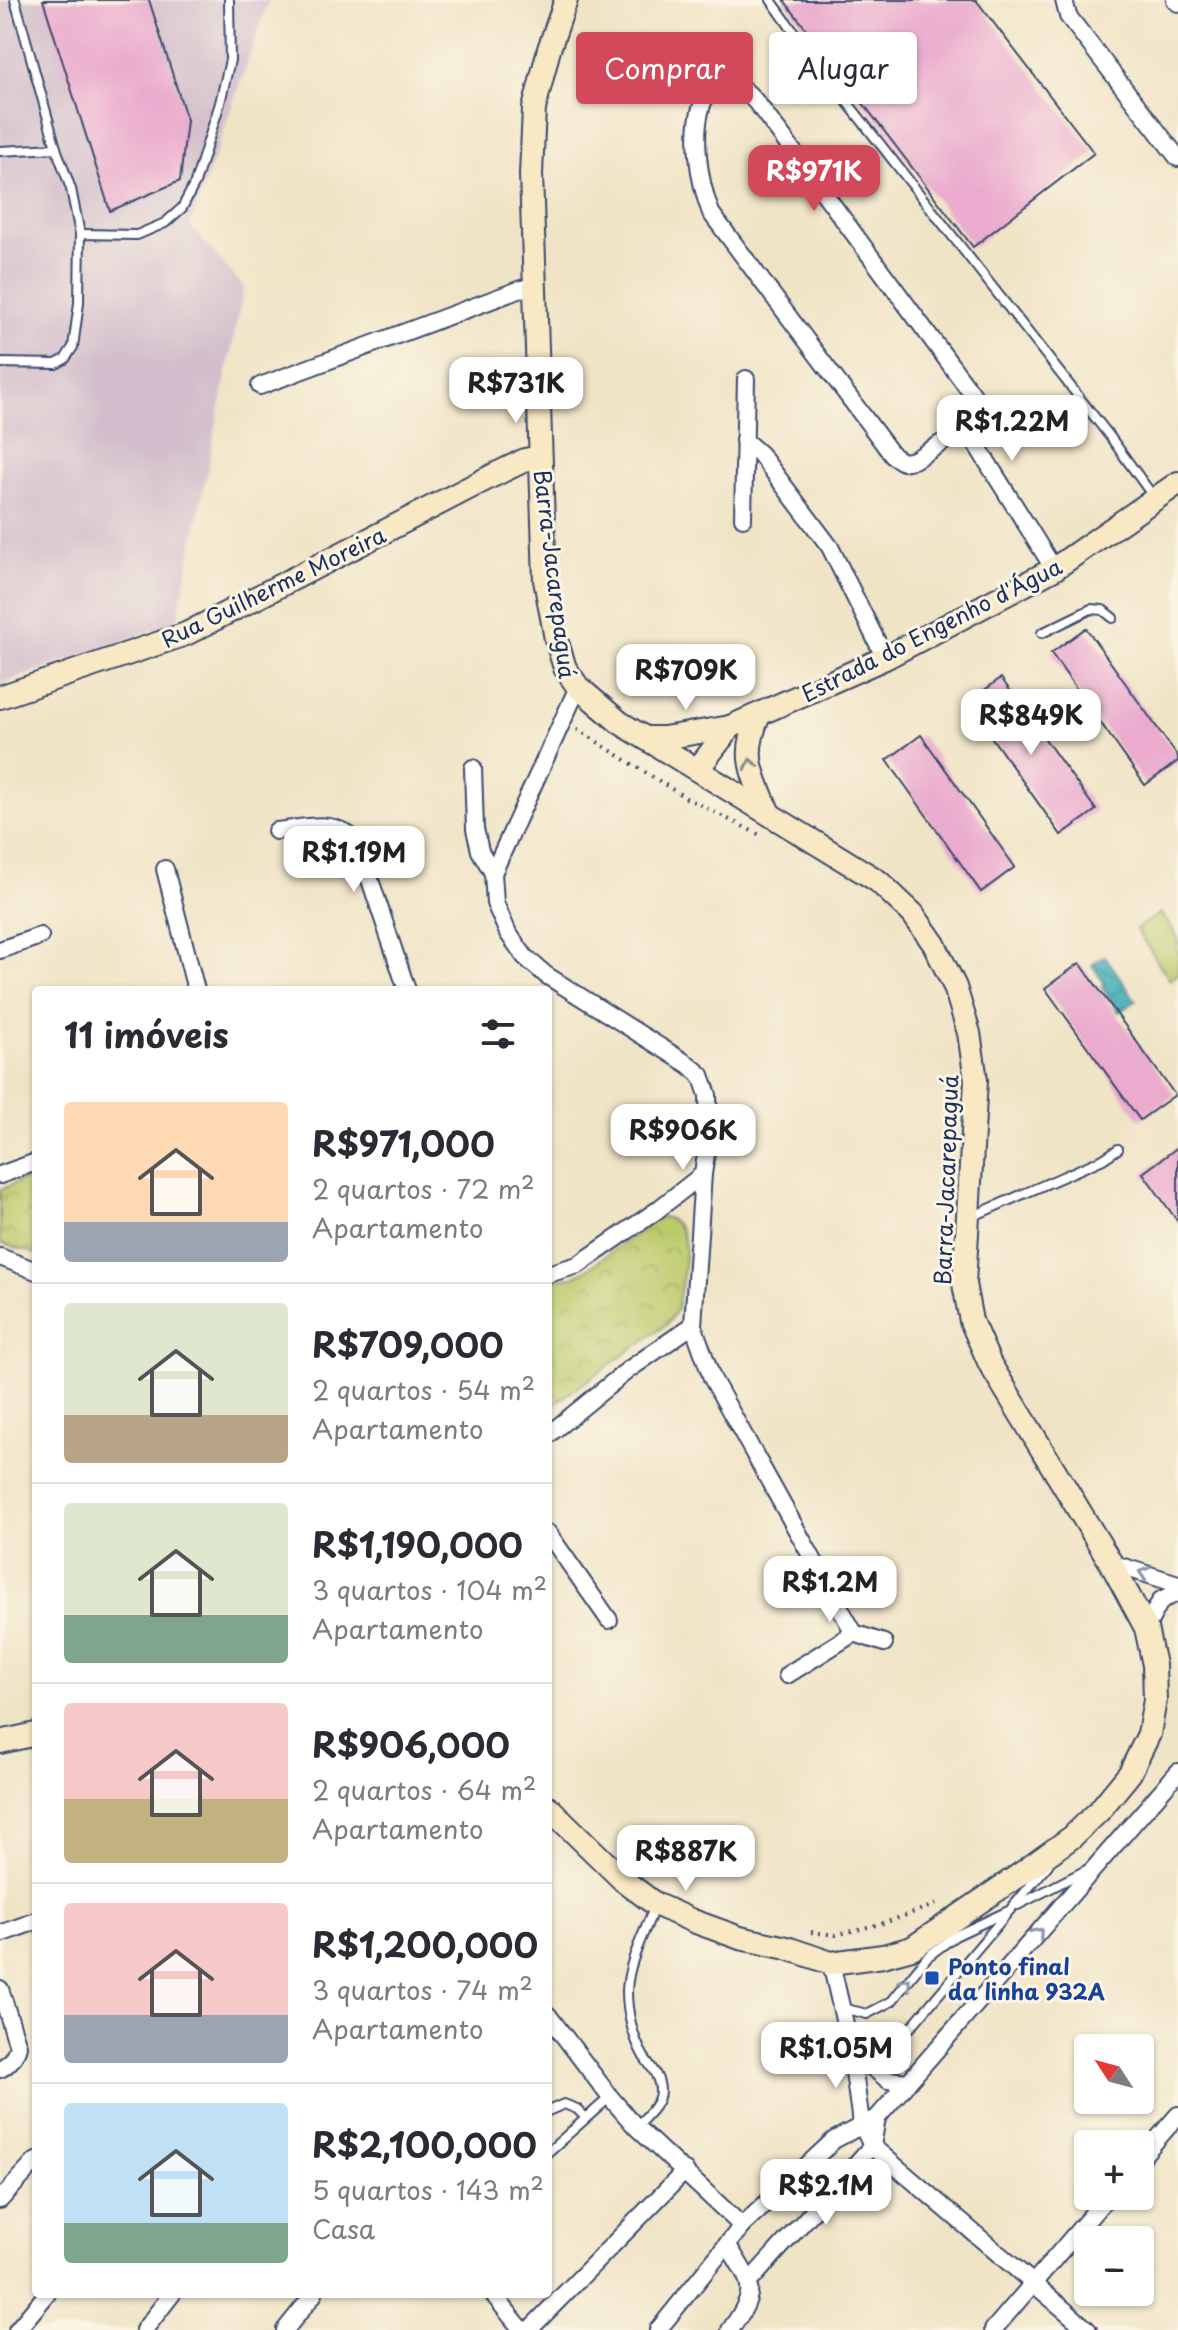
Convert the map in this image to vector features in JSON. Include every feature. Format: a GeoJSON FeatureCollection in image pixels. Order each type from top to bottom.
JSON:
{"type":"FeatureCollection","features":[{"type":"Feature","properties":{"kind":"main road"},"geometry":{"type":"LineString","coordinates":[[552,1811],[623,1880],[655,1904],[693,1921],[740,1938],[787,1948],[831,1963],[883,1956],[912,1948],[1072,1837],[1099,1811],[1130,1773],[1149,1734],[1155,1700],[1154,1665],[1146,1628],[1111,1563],[990,1364],[971,1321],[964,1284],[976,1080],[969,1033],[955,987],[934,944],[913,914],[878,881],[619,722],[578,687],[565,668],[545,580],[531,174],[534,109],[549,49],[566,0]]}},
{"type":"Feature","properties":{"kind":"main road","name":"Rua Guilherme Moreira"},"geometry":{"type":"LineString","coordinates":[[0,697],[186,634],[492,476],[525,460],[539,457]]}},
{"type":"Feature","properties":{"kind":"main road","name":"Estrada do Engenho d'Água"},"geometry":{"type":"LineString","coordinates":[[646,738],[730,727],[885,658],[1054,569],[1178,483]]}},
{"type":"Feature","properties":{"kind":"main road"},"geometry":{"type":"LineString","coordinates":[[759,715],[750,735],[748,749],[751,767],[768,811]]}},
{"type":"Feature","properties":{"kind":"main road"},"geometry":{"type":"LineString","coordinates":[[698,769],[730,727]]}},
{"type":"Feature","properties":{"kind":"main road"},"geometry":{"type":"LineString","coordinates":[[0,1742],[32,1735]]}},
{"type":"Feature","properties":{"kind":"street"},"geometry":{"type":"LineString","coordinates":[[1064,0],[1068,16],[1178,158]]}},
{"type":"Feature","properties":{"kind":"street"},"geometry":{"type":"LineString","coordinates":[[725,81],[734,82],[778,131],[973,395],[978,408],[966,428],[914,460],[903,462],[893,456],[711,213],[702,189],[698,159],[700,111],[710,89],[725,81]]}},
{"type":"Feature","properties":{"kind":"street"},"geometry":{"type":"LineString","coordinates":[[260,386],[536,286]]}},
{"type":"Feature","properties":{"kind":"street"},"geometry":{"type":"LineString","coordinates":[[743,518],[746,379]]}},
{"type":"Feature","properties":{"kind":"street"},"geometry":{"type":"LineString","coordinates":[[966,428],[1054,569]]}},
{"type":"Feature","properties":{"kind":"street"},"geometry":{"type":"LineString","coordinates":[[744,440],[760,454],[830,547],[885,658]]}},
{"type":"Feature","properties":{"kind":"street"},"geometry":{"type":"LineString","coordinates":[[493,873],[578,687]]}},
{"type":"Feature","properties":{"kind":"street"},"geometry":{"type":"LineString","coordinates":[[473,768],[475,829],[480,851],[493,873],[495,903],[508,933],[525,957],[546,975],[701,1075],[708,1095],[709,1134],[703,1174],[693,1325],[712,1378],[854,1633],[884,1643]]}},
{"type":"Feature","properties":{"kind":"street"},"geometry":{"type":"LineString","coordinates":[[276,831],[335,826],[351,835],[358,844],[406,986]]}},
{"type":"Feature","properties":{"kind":"street"},"geometry":{"type":"LineString","coordinates":[[165,869],[195,986]]}},
{"type":"Feature","properties":{"kind":"street"},"geometry":{"type":"LineString","coordinates":[[0,949],[40,936]]}},
{"type":"Feature","properties":{"kind":"street"},"geometry":{"type":"LineString","coordinates":[[0,1175],[32,1163]]}},
{"type":"Feature","properties":{"kind":"street"},"geometry":{"type":"LineString","coordinates":[[552,1273],[578,1265],[703,1174]]}},
{"type":"Feature","properties":{"kind":"street"},"geometry":{"type":"LineString","coordinates":[[0,1257],[32,1269]]}},
{"type":"Feature","properties":{"kind":"street"},"geometry":{"type":"LineString","coordinates":[[552,1432],[628,1370],[693,1325]]}},
{"type":"Feature","properties":{"kind":"street"},"geometry":{"type":"LineString","coordinates":[[552,1539],[609,1620]]}},
{"type":"Feature","properties":{"kind":"street"},"geometry":{"type":"LineString","coordinates":[[1111,1563],[1178,1584]]}},
{"type":"Feature","properties":{"kind":"street"},"geometry":{"type":"LineString","coordinates":[[1146,1628],[1161,1600],[1178,1593]]}},
{"type":"Feature","properties":{"kind":"street"},"geometry":{"type":"LineString","coordinates":[[787,1675],[854,1633]]}},
{"type":"Feature","properties":{"kind":"street"},"geometry":{"type":"LineString","coordinates":[[658,2330],[742,2226],[834,2140],[869,2121],[908,2082],[1178,1772]]}},
{"type":"Feature","properties":{"kind":"street"},"geometry":{"type":"LineString","coordinates":[[0,1934],[32,1922]]}},
{"type":"Feature","properties":{"kind":"street"},"geometry":{"type":"LineString","coordinates":[[831,1963],[869,2121],[872,2146],[1088,2330]]}},
{"type":"Feature","properties":{"kind":"street"},"geometry":{"type":"LineString","coordinates":[[0,1989],[18,2046],[8,2065],[0,2069]]}},
{"type":"Feature","properties":{"kind":"street"},"geometry":{"type":"LineString","coordinates":[[552,2020],[636,2127],[742,2226]]}},
{"type":"Feature","properties":{"kind":"street"},"geometry":{"type":"LineString","coordinates":[[850,2045],[888,2080],[908,2082]]}},
{"type":"Feature","properties":{"kind":"street"},"geometry":{"type":"LineString","coordinates":[[1154,2143],[1178,2115]]}},
{"type":"Feature","properties":{"kind":"street"},"geometry":{"type":"LineString","coordinates":[[750,2281],[872,2146]]}},
{"type":"Feature","properties":{"kind":"street"},"geometry":{"type":"LineString","coordinates":[[0,2200],[32,2165]]}},
{"type":"Feature","properties":{"kind":"street"},"geometry":{"type":"LineString","coordinates":[[529,2330],[685,2171]]}},
{"type":"Feature","properties":{"kind":"street"},"geometry":{"type":"LineString","coordinates":[[993,2330],[1096,2210]]}},
{"type":"Feature","properties":{"kind":"street"},"geometry":{"type":"LineString","coordinates":[[727,2244],[750,2281],[750,2295],[745,2309],[730,2330]]}},
{"type":"Feature","properties":{"kind":"street"},"geometry":{"type":"LineString","coordinates":[[17,2330],[44,2298]]}},
{"type":"Feature","properties":{"kind":"street"},"geometry":{"type":"LineString","coordinates":[[144,2330],[169,2298]]}},
{"type":"Feature","properties":{"kind":"street"},"geometry":{"type":"LineString","coordinates":[[285,2330],[311,2298]]}},
{"type":"Feature","properties":{"kind":"street"},"geometry":{"type":"LineString","coordinates":[[496,2298],[522,2330]]}},
{"type":"Feature","properties":{"kind":"lane"},"geometry":{"type":"LineString","coordinates":[[0,363],[56,364],[65,359],[73,347],[79,303],[80,234],[71,189],[56,148],[15,0]]}},
{"type":"Feature","properties":{"kind":"lane"},"geometry":{"type":"LineString","coordinates":[[80,234],[137,235],[165,223],[182,208],[195,183],[230,60],[229,0]]}},
{"type":"Feature","properties":{"kind":"lane"},"geometry":{"type":"LineString","coordinates":[[771,0],[811,56],[1111,438],[1155,499]]}},
{"type":"Feature","properties":{"kind":"lane"},"geometry":{"type":"LineString","coordinates":[[0,151],[56,148]]}},
{"type":"Feature","properties":{"kind":"lane"},"geometry":{"type":"LineString","coordinates":[[1042,633],[1091,609],[1103,610],[1113,618]]}},
{"type":"Feature","properties":{"kind":"lane"},"geometry":{"type":"LineString","coordinates":[[967,1219],[1103,1159],[1118,1149]]}},
{"type":"Feature","properties":{"kind":"lane"},"geometry":{"type":"LineString","coordinates":[[850,2045],[886,2045],[902,2034],[919,2018],[1072,1837]]}},
{"type":"Feature","properties":{"kind":"lane"},"geometry":{"type":"LineString","coordinates":[[841,2008],[867,2014],[892,2001],[927,1957],[955,1936],[1102,1861]]}},
{"type":"Feature","properties":{"kind":"lane"},"geometry":{"type":"LineString","coordinates":[[636,2127],[656,2103],[660,2091],[655,2072],[643,2055],[631,2026],[627,1990],[631,1966],[655,1904]]}},
{"type":"Feature","properties":{"kind":"lane"},"geometry":{"type":"LineString","coordinates":[[552,2148],[610,2097]]}},
{"type":"Feature","properties":{"kind":"lane"},"geometry":{"type":"LineString","coordinates":[[552,2109],[564,2104],[577,2109],[586,2118]]}},
{"type":"Feature","properties":{"kind":"path","name":"Barra-Jacarepaguá"},"geometry":{"type":"LineString","coordinates":[[566,712],[577,729],[686,798],[770,840]]}},
{"type":"Feature","properties":{"kind":"path"},"geometry":{"type":"LineString","coordinates":[[807,1932],[836,1935],[939,1904]]}},
{"type":"Feature","properties":{"kind":"shaded area"},"geometry":{"type":"Polygon","coordinates":[[[0,0],[269,0],[190,226],[244,287],[177,622],[0,684],[0,0]]]}},
{"type":"Feature","properties":{"kind":"green space"},"geometry":{"type":"Polygon","coordinates":[[[1161,913],[1178,938],[1178,974],[1170,980],[1136,929],[1161,913]]]}},
{"type":"Feature","properties":{"kind":"green space"},"geometry":{"type":"Polygon","coordinates":[[[32,1176],[32,1253],[0,1243],[0,1190],[32,1176]]]}},
{"type":"Feature","properties":{"kind":"green space"},"geometry":{"type":"Polygon","coordinates":[[[663,1217],[674,1222],[681,1231],[684,1243],[684,1270],[677,1309],[667,1324],[552,1405],[552,1280],[573,1277],[585,1271],[663,1217]]]}},
{"type":"Feature","properties":{"kind":"water"},"geometry":{"type":"Polygon","coordinates":[[[1105,956],[1136,1001],[1119,1012],[1092,965],[1105,956]]]}},
{"type":"Feature","properties":{"kind":"building"},"geometry":{"type":"Polygon","coordinates":[[[43,0],[149,0],[187,120],[180,181],[110,211],[43,0]]]}},
{"type":"Feature","properties":{"kind":"building"},"geometry":{"type":"Polygon","coordinates":[[[784,0],[976,0],[1094,153],[973,247],[864,104],[917,104],[917,32],[808,32],[784,0]]]}},
{"type":"Feature","properties":{"kind":"building"},"geometry":{"type":"Polygon","coordinates":[[[1086,628],[1178,757],[1178,761],[1145,785],[1051,653],[1086,628]]]}},
{"type":"Feature","properties":{"kind":"building"},"geometry":{"type":"Polygon","coordinates":[[[1001,678],[1096,810],[1061,835],[967,703],[1001,678]]]}},
{"type":"Feature","properties":{"kind":"building"},"geometry":{"type":"Polygon","coordinates":[[[921,735],[1015,867],[981,892],[887,760],[921,735]]]}},
{"type":"Feature","properties":{"kind":"building"},"geometry":{"type":"Polygon","coordinates":[[[1080,963],[1175,1095],[1140,1120],[1045,988],[1080,963]]]}},
{"type":"Feature","properties":{"kind":"building"},"geometry":{"type":"Polygon","coordinates":[[[1178,1147],[1178,1222],[1143,1173],[1178,1147]]]}},
{"type":"Feature","properties":{"kind":"place","name":"Ponto final da linha 932A"},"geometry":{"type":"Point","coordinates":[932,1978]}}]}
